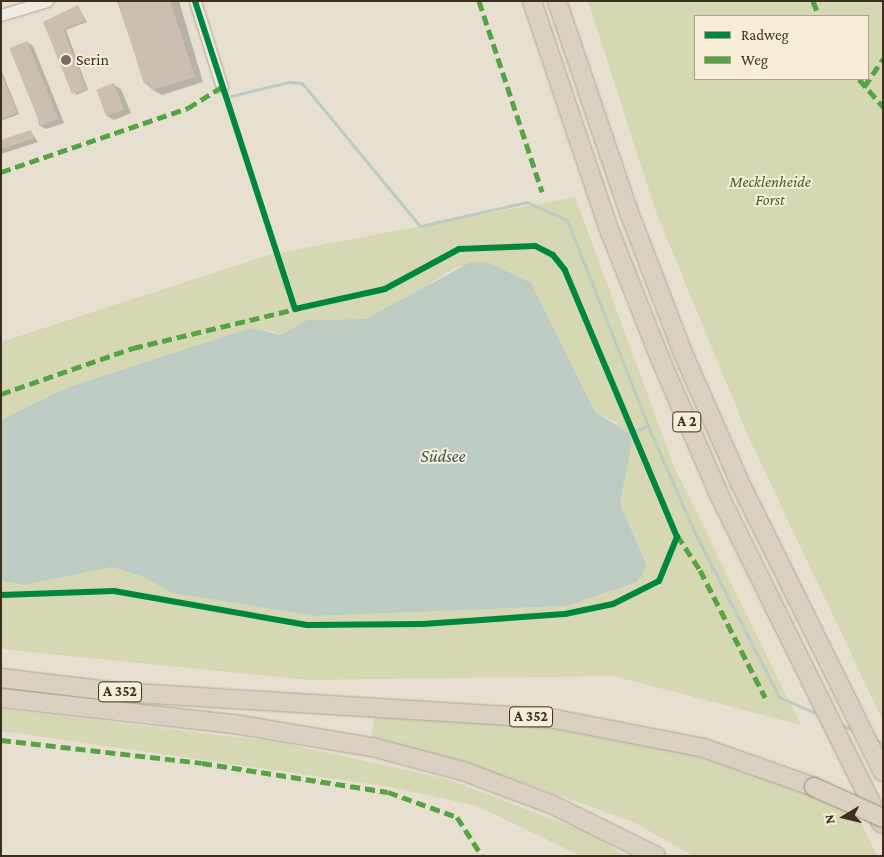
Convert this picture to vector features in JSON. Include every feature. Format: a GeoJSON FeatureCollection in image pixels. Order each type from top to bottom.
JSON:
{"type":"FeatureCollection","features":[{"type":"Feature","properties":{"kind":"highway","name":"A 2"},"geometry":{"type":"LineString","coordinates":[[532,1],[608,227],[660,361],[720,497],[883,826]]}},
{"type":"Feature","properties":{"kind":"highway","name":"A 2"},"geometry":{"type":"LineString","coordinates":[[557,1],[630,215],[683,353],[742,485],[883,772]]}},
{"type":"Feature","properties":{"kind":"highway","name":"A 352"},"geometry":{"type":"LineString","coordinates":[[1,678],[118,692],[555,719],[704,748],[814,787],[883,818]]}},
{"type":"Feature","properties":{"kind":"highway","name":"A 352"},"geometry":{"type":"LineString","coordinates":[[1,698],[234,724],[372,747],[463,772],[551,804],[656,856]]}},
{"type":"Feature","properties":{"kind":"street"},"geometry":{"type":"LineString","coordinates":[[1,15],[46,1]]}},
{"type":"Feature","properties":{"kind":"street"},"geometry":{"type":"LineString","coordinates":[[195,1],[222,87]]}},
{"type":"Feature","properties":{"kind":"green space","name":"Mecklenheide Forst"},"geometry":{"type":"Polygon","coordinates":[[[588,1],[883,1],[883,721],[749,438],[656,212],[588,1]]]}},
{"type":"Feature","properties":{"kind":"green space"},"geometry":{"type":"Polygon","coordinates":[[[575,197],[675,469],[801,725],[613,676],[308,680],[1,649],[1,581],[24,585],[112,567],[144,577],[172,593],[314,616],[567,606],[637,582],[642,553],[620,503],[625,475],[617,423],[595,412],[531,283],[490,263],[456,267],[388,310],[366,319],[307,320],[281,335],[268,330],[66,388],[1,420],[1,342],[268,255],[575,197]]]}},
{"type":"Feature","properties":{"kind":"green space"},"geometry":{"type":"Polygon","coordinates":[[[1,709],[278,742],[447,779],[591,834],[625,856],[581,856],[477,806],[391,787],[1,731],[1,709]]]}},
{"type":"Feature","properties":{"kind":"green space"},"geometry":{"type":"Polygon","coordinates":[[[375,714],[555,727],[652,744],[754,772],[858,816],[877,856],[694,856],[633,822],[525,783],[371,739],[375,714]]]}},
{"type":"Feature","properties":{"kind":"water","name":"Südsee"},"geometry":{"type":"Polygon","coordinates":[[[471,262],[490,263],[531,283],[595,412],[629,433],[632,442],[620,503],[647,566],[637,582],[567,606],[314,616],[172,593],[144,577],[112,567],[24,585],[1,581],[1,420],[66,388],[251,328],[281,335],[307,320],[366,319],[471,262]]]}},
{"type":"Feature","properties":{"kind":"building"},"geometry":{"type":"Polygon","coordinates":[[[118,1],[170,1],[195,77],[152,90],[149,82],[144,84],[118,1]]]}},
{"type":"Feature","properties":{"kind":"building"},"geometry":{"type":"Polygon","coordinates":[[[78,5],[85,21],[63,29],[86,89],[72,94],[43,22],[78,5]]]}},
{"type":"Feature","properties":{"kind":"building"},"geometry":{"type":"Polygon","coordinates":[[[27,41],[58,119],[41,126],[9,48],[27,41]]]}},
{"type":"Feature","properties":{"kind":"building"},"geometry":{"type":"Polygon","coordinates":[[[1,73],[17,113],[1,119],[1,73]]]}},
{"type":"Feature","properties":{"kind":"building"},"geometry":{"type":"Polygon","coordinates":[[[114,83],[124,109],[106,116],[96,90],[114,83]]]}},
{"type":"Feature","properties":{"kind":"building"},"geometry":{"type":"Polygon","coordinates":[[[31,130],[34,139],[3,148],[1,140],[31,130]]]}},
{"type":"Feature","properties":{"kind":"waterway"},"geometry":{"type":"LineString","coordinates":[[231,96],[289,82],[302,83],[420,226],[527,202],[567,220],[648,426]]}},
{"type":"Feature","properties":{"kind":"waterway"},"geometry":{"type":"LineString","coordinates":[[629,433],[648,426],[694,531],[779,697],[820,715]]}},
{"type":"Feature","properties":{"kind":"waterway"},"geometry":{"type":"LineString","coordinates":[[839,724],[856,731]]}},
{"type":"Feature","properties":{"kind":"waterway"},"geometry":{"type":"LineString","coordinates":[[873,739],[883,743]]}},
{"type":"Feature","properties":{"kind":"marked path"},"geometry":{"type":"LineString","coordinates":[[479,1],[542,192]]}},
{"type":"Feature","properties":{"kind":"marked path"},"geometry":{"type":"LineString","coordinates":[[813,1],[819,15]]}},
{"type":"Feature","properties":{"kind":"marked path"},"geometry":{"type":"LineString","coordinates":[[869,80],[883,59]]}},
{"type":"Feature","properties":{"kind":"marked path"},"geometry":{"type":"LineString","coordinates":[[860,80],[883,107]]}},
{"type":"Feature","properties":{"kind":"marked path"},"geometry":{"type":"LineString","coordinates":[[864,87],[869,80]]}},
{"type":"Feature","properties":{"kind":"marked path"},"geometry":{"type":"LineString","coordinates":[[1,172],[188,108],[222,87],[223,91]]}},
{"type":"Feature","properties":{"kind":"marked path"},"geometry":{"type":"LineString","coordinates":[[1,394],[133,348],[300,308]]}},
{"type":"Feature","properties":{"kind":"marked path"},"geometry":{"type":"LineString","coordinates":[[677,535],[700,570],[765,697]]}},
{"type":"Feature","properties":{"kind":"marked path"},"geometry":{"type":"LineString","coordinates":[[1,740],[202,763],[388,792],[457,817],[482,856]]}},
{"type":"Feature","properties":{"kind":"cycle path"},"geometry":{"type":"LineString","coordinates":[[1,595],[114,591],[307,625],[423,624],[565,614],[613,604],[659,581],[677,537],[565,270],[553,255],[535,246],[459,249],[385,289],[295,309],[195,1]]}},
{"type":"Feature","properties":{"kind":"place","name":"Serin"},"geometry":{"type":"Point","coordinates":[66,60]}}]}
